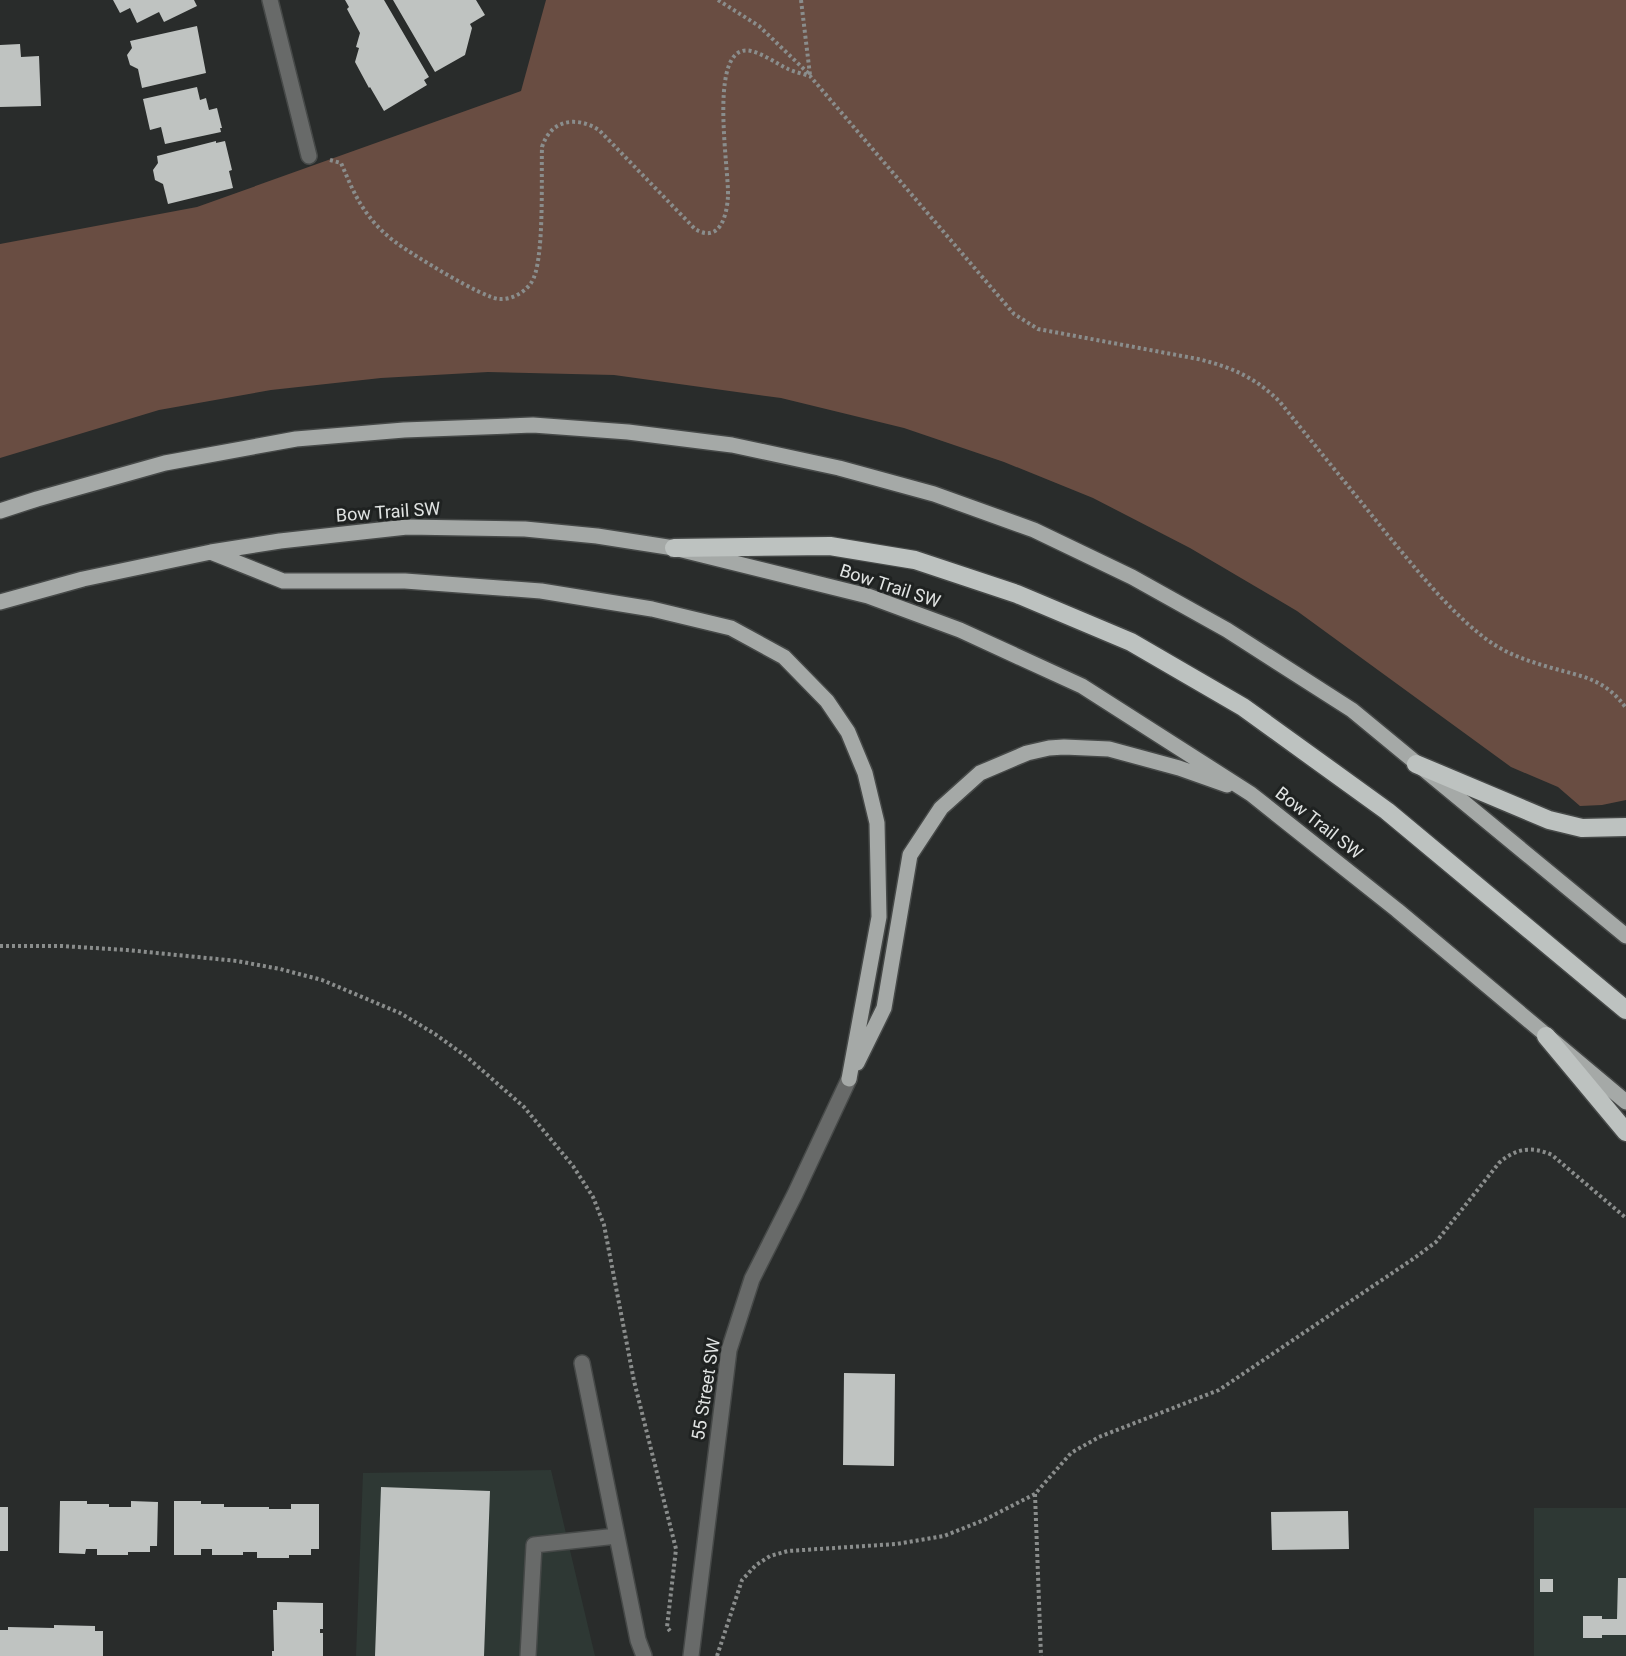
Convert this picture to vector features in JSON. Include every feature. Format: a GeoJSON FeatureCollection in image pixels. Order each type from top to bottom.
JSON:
{"type":"FeatureCollection","features":[{"type":"Feature","properties":{"kind":"highway"},"geometry":{"type":"LineString","coordinates":[[674,548],[830,546],[915,560],[1017,594],[1131,642],[1243,707],[1387,811],[1626,1010]]}},
{"type":"Feature","properties":{"kind":"highway"},"geometry":{"type":"LineString","coordinates":[[1416,764],[1549,820],[1582,828],[1626,827]]}},
{"type":"Feature","properties":{"kind":"highway"},"geometry":{"type":"LineString","coordinates":[[1546,1036],[1626,1132]]}},
{"type":"Feature","properties":{"kind":"main road"},"geometry":{"type":"LineString","coordinates":[[0,511],[165,463],[296,439],[404,430],[533,425],[628,432],[732,445],[839,468],[934,494],[1034,530],[1132,577],[1227,630],[1352,710],[1626,936]]}},
{"type":"Feature","properties":{"kind":"main road","name":"Bow Trail SW"},"geometry":{"type":"LineString","coordinates":[[0,602],[83,579],[211,552],[280,541],[407,527],[525,529],[597,536],[674,548],[868,596],[960,630],[1082,686],[1251,794],[1397,910],[1626,1102]]}},
{"type":"Feature","properties":{"kind":"main road"},"geometry":{"type":"LineString","coordinates":[[211,552],[283,581],[405,581],[541,591],[652,609],[731,628],[784,657],[827,701],[848,732],[865,773],[877,823],[879,918],[849,1079]]}},
{"type":"Feature","properties":{"kind":"main road"},"geometry":{"type":"LineString","coordinates":[[849,1079],[884,1008],[910,855],[941,808],[980,773],[1027,753],[1049,748],[1108,749],[1179,768],[1251,794]]}},
{"type":"Feature","properties":{"kind":"street"},"geometry":{"type":"LineString","coordinates":[[270,0],[309,156]]}},
{"type":"Feature","properties":{"kind":"street","name":"55 Street SW"},"geometry":{"type":"LineString","coordinates":[[691,1656],[729,1350],[752,1280],[849,1079]]}},
{"type":"Feature","properties":{"kind":"street"},"geometry":{"type":"LineString","coordinates":[[582,1363],[638,1640],[644,1656]]}},
{"type":"Feature","properties":{"kind":"street"},"geometry":{"type":"LineString","coordinates":[[528,1656],[534,1545],[617,1536]]}},
{"type":"Feature","properties":{"kind":"path"},"geometry":{"type":"LineString","coordinates":[[718,0],[759,27],[810,76],[1014,314],[1038,329],[1198,359],[1221,365],[1260,383],[1280,402],[1415,567],[1470,625],[1501,649],[1520,658],[1595,680],[1616,696],[1626,708]]}},
{"type":"Feature","properties":{"kind":"path"},"geometry":{"type":"LineString","coordinates":[[801,0],[810,76]]}},
{"type":"Feature","properties":{"kind":"path"},"geometry":{"type":"LineString","coordinates":[[309,156],[341,163],[363,208],[397,244],[482,293],[499,299],[508,298],[526,288],[535,276],[539,245],[542,147],[547,137],[555,129],[564,123],[576,121],[589,123],[599,130],[695,229],[702,233],[712,233],[721,224],[728,197],[723,117],[727,75],[732,58],[739,52],[748,50],[789,70],[810,76]]}},
{"type":"Feature","properties":{"kind":"path"},"geometry":{"type":"LineString","coordinates":[[0,946],[61,946],[127,950],[237,961],[322,980],[400,1013],[435,1034],[489,1075],[524,1107],[573,1166],[593,1197],[604,1225],[634,1381],[675,1549],[667,1627],[673,1634]]}},
{"type":"Feature","properties":{"kind":"path"},"geometry":{"type":"LineString","coordinates":[[717,1656],[742,1580],[756,1564],[770,1556],[788,1551],[896,1544],[944,1536],[984,1520],[1035,1494],[1071,1453],[1126,1424],[1219,1390],[1413,1259],[1436,1242],[1499,1162],[1507,1156],[1526,1149],[1540,1149],[1552,1155],[1626,1218]]}},
{"type":"Feature","properties":{"kind":"path"},"geometry":{"type":"LineString","coordinates":[[1035,1494],[1041,1656]]}},
{"type":"Feature","properties":{"kind":"shaded area"},"geometry":{"type":"Polygon","coordinates":[[[546,0],[1626,0],[1626,800],[1602,805],[1580,806],[1558,787],[1511,767],[1297,611],[1190,548],[1093,498],[1004,462],[904,428],[781,398],[614,375],[488,372],[381,378],[271,390],[159,410],[0,458],[0,244],[197,207],[521,91],[546,0]]]}},
{"type":"Feature","properties":{"kind":"shaded area"},"geometry":{"type":"Polygon","coordinates":[[[551,1470],[595,1656],[356,1656],[363,1473],[551,1470]]]}},
{"type":"Feature","properties":{"kind":"shaded area"},"geometry":{"type":"Polygon","coordinates":[[[1534,1508],[1626,1508],[1626,1656],[1534,1656],[1534,1508]]]}},
{"type":"Feature","properties":{"kind":"building"},"geometry":{"type":"Polygon","coordinates":[[[113,0],[194,0],[197,6],[164,22],[159,12],[137,23],[130,8],[120,13],[113,0]]]}},
{"type":"Feature","properties":{"kind":"building"},"geometry":{"type":"Polygon","coordinates":[[[345,0],[384,0],[429,77],[424,80],[427,85],[384,111],[355,62],[360,33],[347,9],[349,7],[345,0]]]}},
{"type":"Feature","properties":{"kind":"building"},"geometry":{"type":"Polygon","coordinates":[[[393,0],[476,0],[485,15],[470,24],[472,28],[465,55],[435,72],[393,0]]]}},
{"type":"Feature","properties":{"kind":"building"},"geometry":{"type":"Polygon","coordinates":[[[197,26],[206,73],[142,88],[138,69],[130,65],[127,55],[132,48],[130,41],[197,26]]]}},
{"type":"Feature","properties":{"kind":"building"},"geometry":{"type":"Polygon","coordinates":[[[20,44],[21,57],[39,56],[41,106],[0,107],[0,45],[20,44]]]}},
{"type":"Feature","properties":{"kind":"building"},"geometry":{"type":"Polygon","coordinates":[[[197,87],[200,100],[206,98],[209,110],[217,108],[221,132],[165,144],[161,127],[150,130],[143,99],[197,87]]]}},
{"type":"Feature","properties":{"kind":"building"},"geometry":{"type":"Polygon","coordinates":[[[216,141],[216,143],[225,141],[232,170],[229,171],[233,188],[168,204],[163,184],[155,180],[153,170],[158,163],[157,156],[216,141]]]}},
{"type":"Feature","properties":{"kind":"building"},"geometry":{"type":"Polygon","coordinates":[[[844,1373],[895,1374],[894,1466],[843,1465],[844,1373]]]}},
{"type":"Feature","properties":{"kind":"building"},"geometry":{"type":"Polygon","coordinates":[[[381,1487],[490,1491],[484,1656],[375,1656],[381,1487]]]}},
{"type":"Feature","properties":{"kind":"building"},"geometry":{"type":"Polygon","coordinates":[[[60,1501],[87,1501],[87,1504],[109,1504],[109,1507],[131,1507],[131,1501],[158,1502],[157,1546],[150,1546],[150,1552],[128,1552],[128,1555],[97,1555],[97,1549],[86,1549],[85,1554],[59,1553],[60,1501]]]}},
{"type":"Feature","properties":{"kind":"building"},"geometry":{"type":"Polygon","coordinates":[[[174,1501],[201,1501],[201,1504],[224,1504],[224,1507],[269,1507],[269,1509],[291,1509],[291,1504],[319,1504],[319,1549],[311,1549],[311,1555],[289,1555],[289,1558],[257,1558],[257,1552],[243,1552],[243,1555],[212,1555],[212,1549],[201,1549],[201,1555],[174,1555],[174,1501]]]}},
{"type":"Feature","properties":{"kind":"building"},"geometry":{"type":"Polygon","coordinates":[[[0,1507],[8,1507],[8,1551],[0,1551],[0,1507]]]}},
{"type":"Feature","properties":{"kind":"building"},"geometry":{"type":"Polygon","coordinates":[[[1348,1511],[1349,1549],[1272,1550],[1271,1512],[1348,1511]]]}},
{"type":"Feature","properties":{"kind":"building"},"geometry":{"type":"Polygon","coordinates":[[[1618,1578],[1626,1578],[1626,1635],[1583,1638],[1583,1616],[1617,1619],[1618,1578]]]}},
{"type":"Feature","properties":{"kind":"building"},"geometry":{"type":"Polygon","coordinates":[[[1540,1579],[1553,1579],[1553,1592],[1540,1592],[1540,1579]]]}},
{"type":"Feature","properties":{"kind":"building"},"geometry":{"type":"Polygon","coordinates":[[[277,1602],[323,1603],[323,1629],[320,1629],[320,1633],[323,1633],[323,1656],[272,1656],[272,1651],[274,1651],[273,1610],[277,1610],[277,1602]]]}},
{"type":"Feature","properties":{"kind":"building"},"geometry":{"type":"Polygon","coordinates":[[[54,1625],[95,1626],[95,1631],[103,1631],[103,1656],[0,1656],[0,1630],[8,1630],[8,1627],[54,1628],[54,1625]]]}}]}
